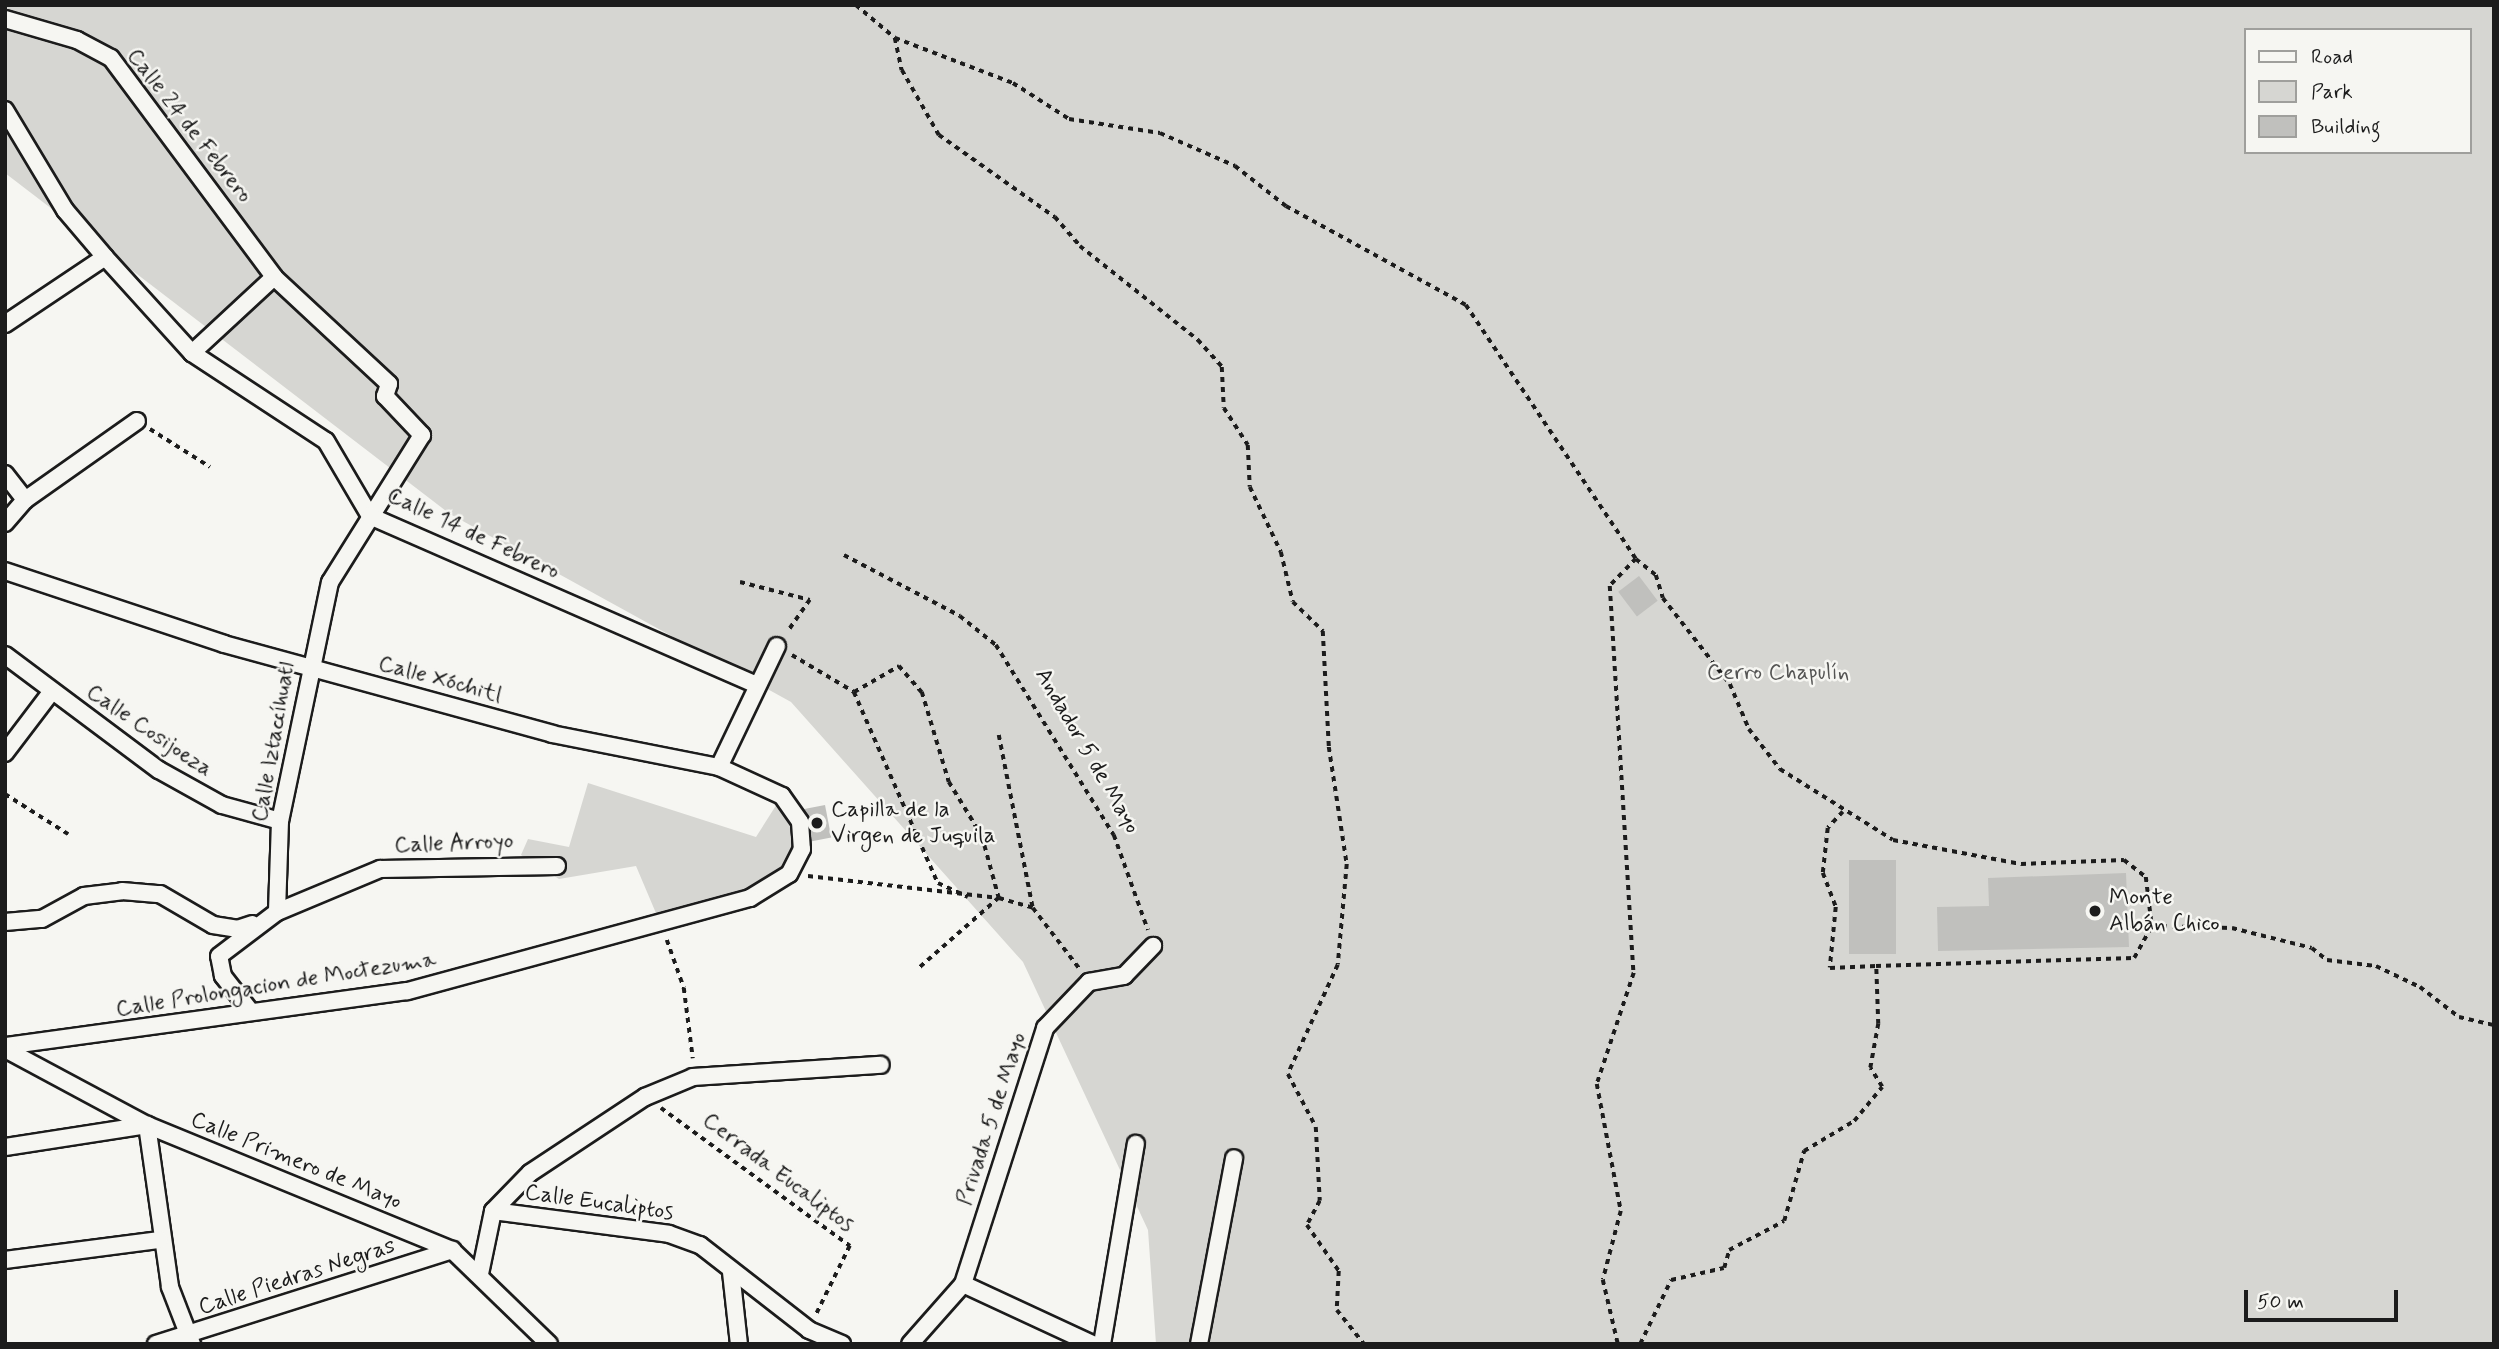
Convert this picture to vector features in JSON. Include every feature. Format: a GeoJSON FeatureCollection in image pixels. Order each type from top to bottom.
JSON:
{"type":"FeatureCollection","features":[{"type":"Feature","properties":{"kind":"street","name":"Calle 24 de Febrero"},"geometry":{"type":"LineString","coordinates":[[5,19],[76,40],[111,58],[274,277],[388,384],[385,396],[422,435]]}},
{"type":"Feature","properties":{"kind":"street","name":"Calle 14 de Febrero"},"geometry":{"type":"LineString","coordinates":[[7,115],[65,210],[105,257],[192,353],[326,441],[370,516],[757,685]]}},
{"type":"Feature","properties":{"kind":"street"},"geometry":{"type":"LineString","coordinates":[[5,324],[105,257]]}},
{"type":"Feature","properties":{"kind":"street"},"geometry":{"type":"LineString","coordinates":[[192,353],[274,277]]}},
{"type":"Feature","properties":{"kind":"street"},"geometry":{"type":"LineString","coordinates":[[5,523],[25,500],[137,421]]}},
{"type":"Feature","properties":{"kind":"street","name":"Calle Iztaccíhuatl"},"geometry":{"type":"LineString","coordinates":[[271,916],[280,821],[309,667],[330,582],[422,435]]}},
{"type":"Feature","properties":{"kind":"street"},"geometry":{"type":"LineString","coordinates":[[5,474],[25,500]]}},
{"type":"Feature","properties":{"kind":"street","name":"Calle Xóchitl"},"geometry":{"type":"LineString","coordinates":[[5,571],[309,667],[552,734],[719,767],[782,796],[800,822],[802,849],[789,874]]}},
{"type":"Feature","properties":{"kind":"street"},"geometry":{"type":"LineString","coordinates":[[719,767],[777,646]]}},
{"type":"Feature","properties":{"kind":"street","name":"Calle Cosijoeza"},"geometry":{"type":"LineString","coordinates":[[5,656],[159,770],[222,805],[280,821]]}},
{"type":"Feature","properties":{"kind":"street"},"geometry":{"type":"LineString","coordinates":[[5,753],[52,691]]}},
{"type":"Feature","properties":{"kind":"street","name":"Calle Arroyo"},"geometry":{"type":"LineString","coordinates":[[271,916],[380,869],[558,866]]}},
{"type":"Feature","properties":{"kind":"street","name":"Calle Prolongacion de Moctezuma"},"geometry":{"type":"LineString","coordinates":[[5,1047],[407,991],[661,925],[750,898],[789,874]]}},
{"type":"Feature","properties":{"kind":"street"},"geometry":{"type":"LineString","coordinates":[[5,922],[42,919],[84,896],[122,891],[160,894],[213,925],[237,929],[271,916]]}},
{"type":"Feature","properties":{"kind":"street"},"geometry":{"type":"LineString","coordinates":[[251,1012],[223,976],[219,956],[271,916]]}},
{"type":"Feature","properties":{"kind":"street"},"geometry":{"type":"LineString","coordinates":[[1089,982],[1124,976],[1153,946]]}},
{"type":"Feature","properties":{"kind":"street","name":"Privada 5 de Mayo"},"geometry":{"type":"LineString","coordinates":[[963,1284],[1045,1028],[1089,982]]}},
{"type":"Feature","properties":{"kind":"street","name":"Calle Primero de Mayo"},"geometry":{"type":"LineString","coordinates":[[5,1047],[146,1125],[452,1250],[480,1274],[549,1344]]}},
{"type":"Feature","properties":{"kind":"street"},"geometry":{"type":"LineString","coordinates":[[480,1274],[492,1211],[530,1173],[645,1097],[693,1077],[881,1065]]}},
{"type":"Feature","properties":{"kind":"street"},"geometry":{"type":"LineString","coordinates":[[5,1147],[146,1125],[160,1240],[190,1340]]}},
{"type":"Feature","properties":{"kind":"street"},"geometry":{"type":"LineString","coordinates":[[1102,1344],[1136,1144]]}},
{"type":"Feature","properties":{"kind":"street"},"geometry":{"type":"LineString","coordinates":[[1199,1344],[1234,1158]]}},
{"type":"Feature","properties":{"kind":"street","name":"Calle Eucaliptos"},"geometry":{"type":"LineString","coordinates":[[492,1211],[669,1234],[700,1245],[731,1272],[809,1330],[842,1344]]}},
{"type":"Feature","properties":{"kind":"street"},"geometry":{"type":"LineString","coordinates":[[5,1260],[160,1240]]}},
{"type":"Feature","properties":{"kind":"street","name":"Calle Piedras Negras"},"geometry":{"type":"LineString","coordinates":[[156,1344],[190,1340],[452,1250]]}},
{"type":"Feature","properties":{"kind":"street"},"geometry":{"type":"LineString","coordinates":[[731,1272],[739,1344]]}},
{"type":"Feature","properties":{"kind":"street"},"geometry":{"type":"LineString","coordinates":[[910,1344],[963,1284],[1092,1344]]}},
{"type":"Feature","properties":{"kind":"path"},"geometry":{"type":"LineString","coordinates":[[856,5],[895,38],[1013,83],[1069,119],[1160,133],[1234,166],[1286,206],[1466,304],[1636,559],[1656,575],[1663,598],[1730,684],[1749,729],[1780,769],[1826,794],[1843,812],[1893,840],[1955,857],[2021,864],[2124,860],[2146,877],[2152,926],[2134,958],[1830,968],[1836,906],[1823,873],[1828,828],[1843,812]]}},
{"type":"Feature","properties":{"kind":"path"},"geometry":{"type":"LineString","coordinates":[[895,38],[902,70],[939,135],[1055,217],[1080,246],[1198,340],[1222,367],[1224,408],[1248,446],[1250,487],[1281,552],[1293,602],[1323,631],[1329,747],[1347,864],[1338,965],[1288,1074],[1316,1127],[1320,1201],[1307,1226],[1339,1271],[1338,1310],[1364,1344]]}},
{"type":"Feature","properties":{"kind":"path"},"geometry":{"type":"LineString","coordinates":[[137,421],[210,467]]}},
{"type":"Feature","properties":{"kind":"path","name":"Andador 5 de Mayo"},"geometry":{"type":"LineString","coordinates":[[844,555],[960,616],[996,645],[1114,835],[1153,946]]}},
{"type":"Feature","properties":{"kind":"path"},"geometry":{"type":"LineString","coordinates":[[1618,1344],[1603,1280],[1621,1211],[1597,1084],[1634,973],[1610,586],[1636,559]]}},
{"type":"Feature","properties":{"kind":"path"},"geometry":{"type":"LineString","coordinates":[[740,582],[810,600],[777,646],[854,692],[938,883],[968,897]]}},
{"type":"Feature","properties":{"kind":"path"},"geometry":{"type":"LineString","coordinates":[[854,692],[900,666],[922,692],[949,782],[982,836],[999,898]]}},
{"type":"Feature","properties":{"kind":"path"},"geometry":{"type":"LineString","coordinates":[[999,735],[1033,908],[1089,982]]}},
{"type":"Feature","properties":{"kind":"path"},"geometry":{"type":"LineString","coordinates":[[5,794],[68,834]]}},
{"type":"Feature","properties":{"kind":"path"},"geometry":{"type":"LineString","coordinates":[[789,874],[968,897],[999,898],[1033,908]]}},
{"type":"Feature","properties":{"kind":"path"},"geometry":{"type":"LineString","coordinates":[[917,970],[999,898]]}},
{"type":"Feature","properties":{"kind":"path"},"geometry":{"type":"LineString","coordinates":[[661,925],[684,988],[693,1077]]}},
{"type":"Feature","properties":{"kind":"path"},"geometry":{"type":"LineString","coordinates":[[2152,926],[2232,928],[2312,948],[2327,960],[2376,966],[2420,987],[2459,1017],[2494,1025]]}},
{"type":"Feature","properties":{"kind":"path"},"geometry":{"type":"LineString","coordinates":[[1640,1344],[1671,1280],[1724,1268],[1729,1250],[1784,1221],[1804,1151],[1854,1121],[1882,1087],[1870,1068],[1878,1024],[1876,966]]}},
{"type":"Feature","properties":{"kind":"path","name":"Cerrada Eucaliptos"},"geometry":{"type":"LineString","coordinates":[[645,1097],[850,1246],[809,1330]]}},
{"type":"Feature","properties":{"kind":"green space","name":"Cerro Chapulín"},"geometry":{"type":"Polygon","coordinates":[[[5,5],[2494,5],[2494,1344],[1156,1344],[1148,1230],[1023,962],[791,702],[450,514],[5,173],[5,5]]]}},
{"type":"Feature","properties":{"kind":"green space"},"geometry":{"type":"Polygon","coordinates":[[[588,783],[756,837],[782,796],[800,822],[789,874],[750,898],[661,925],[636,866],[559,879],[521,855],[528,839],[569,847],[588,783]]]}},
{"type":"Feature","properties":{"kind":"building"},"geometry":{"type":"Polygon","coordinates":[[[1639,576],[1658,601],[1637,616],[1618,592],[1639,576]]]}},
{"type":"Feature","properties":{"kind":"building","name":"Capilla de la Virgen de Juquila"},"geometry":{"type":"Polygon","coordinates":[[[825,805],[831,837],[811,841],[804,809],[825,805]]]}},
{"type":"Feature","properties":{"kind":"building"},"geometry":{"type":"Polygon","coordinates":[[[1849,860],[1896,860],[1896,954],[1849,954],[1849,860]]]}},
{"type":"Feature","properties":{"kind":"building"},"geometry":{"type":"Polygon","coordinates":[[[2126,873],[2129,947],[1938,951],[1937,907],[1989,906],[1988,878],[2126,873]]]}},
{"type":"Feature","properties":{"kind":"place","name":"Capilla de la Virgen de Juquila"},"geometry":{"type":"Point","coordinates":[817,823]}},
{"type":"Feature","properties":{"kind":"place","name":"Monte Albán Chico"},"geometry":{"type":"Point","coordinates":[2095,911]}}]}
